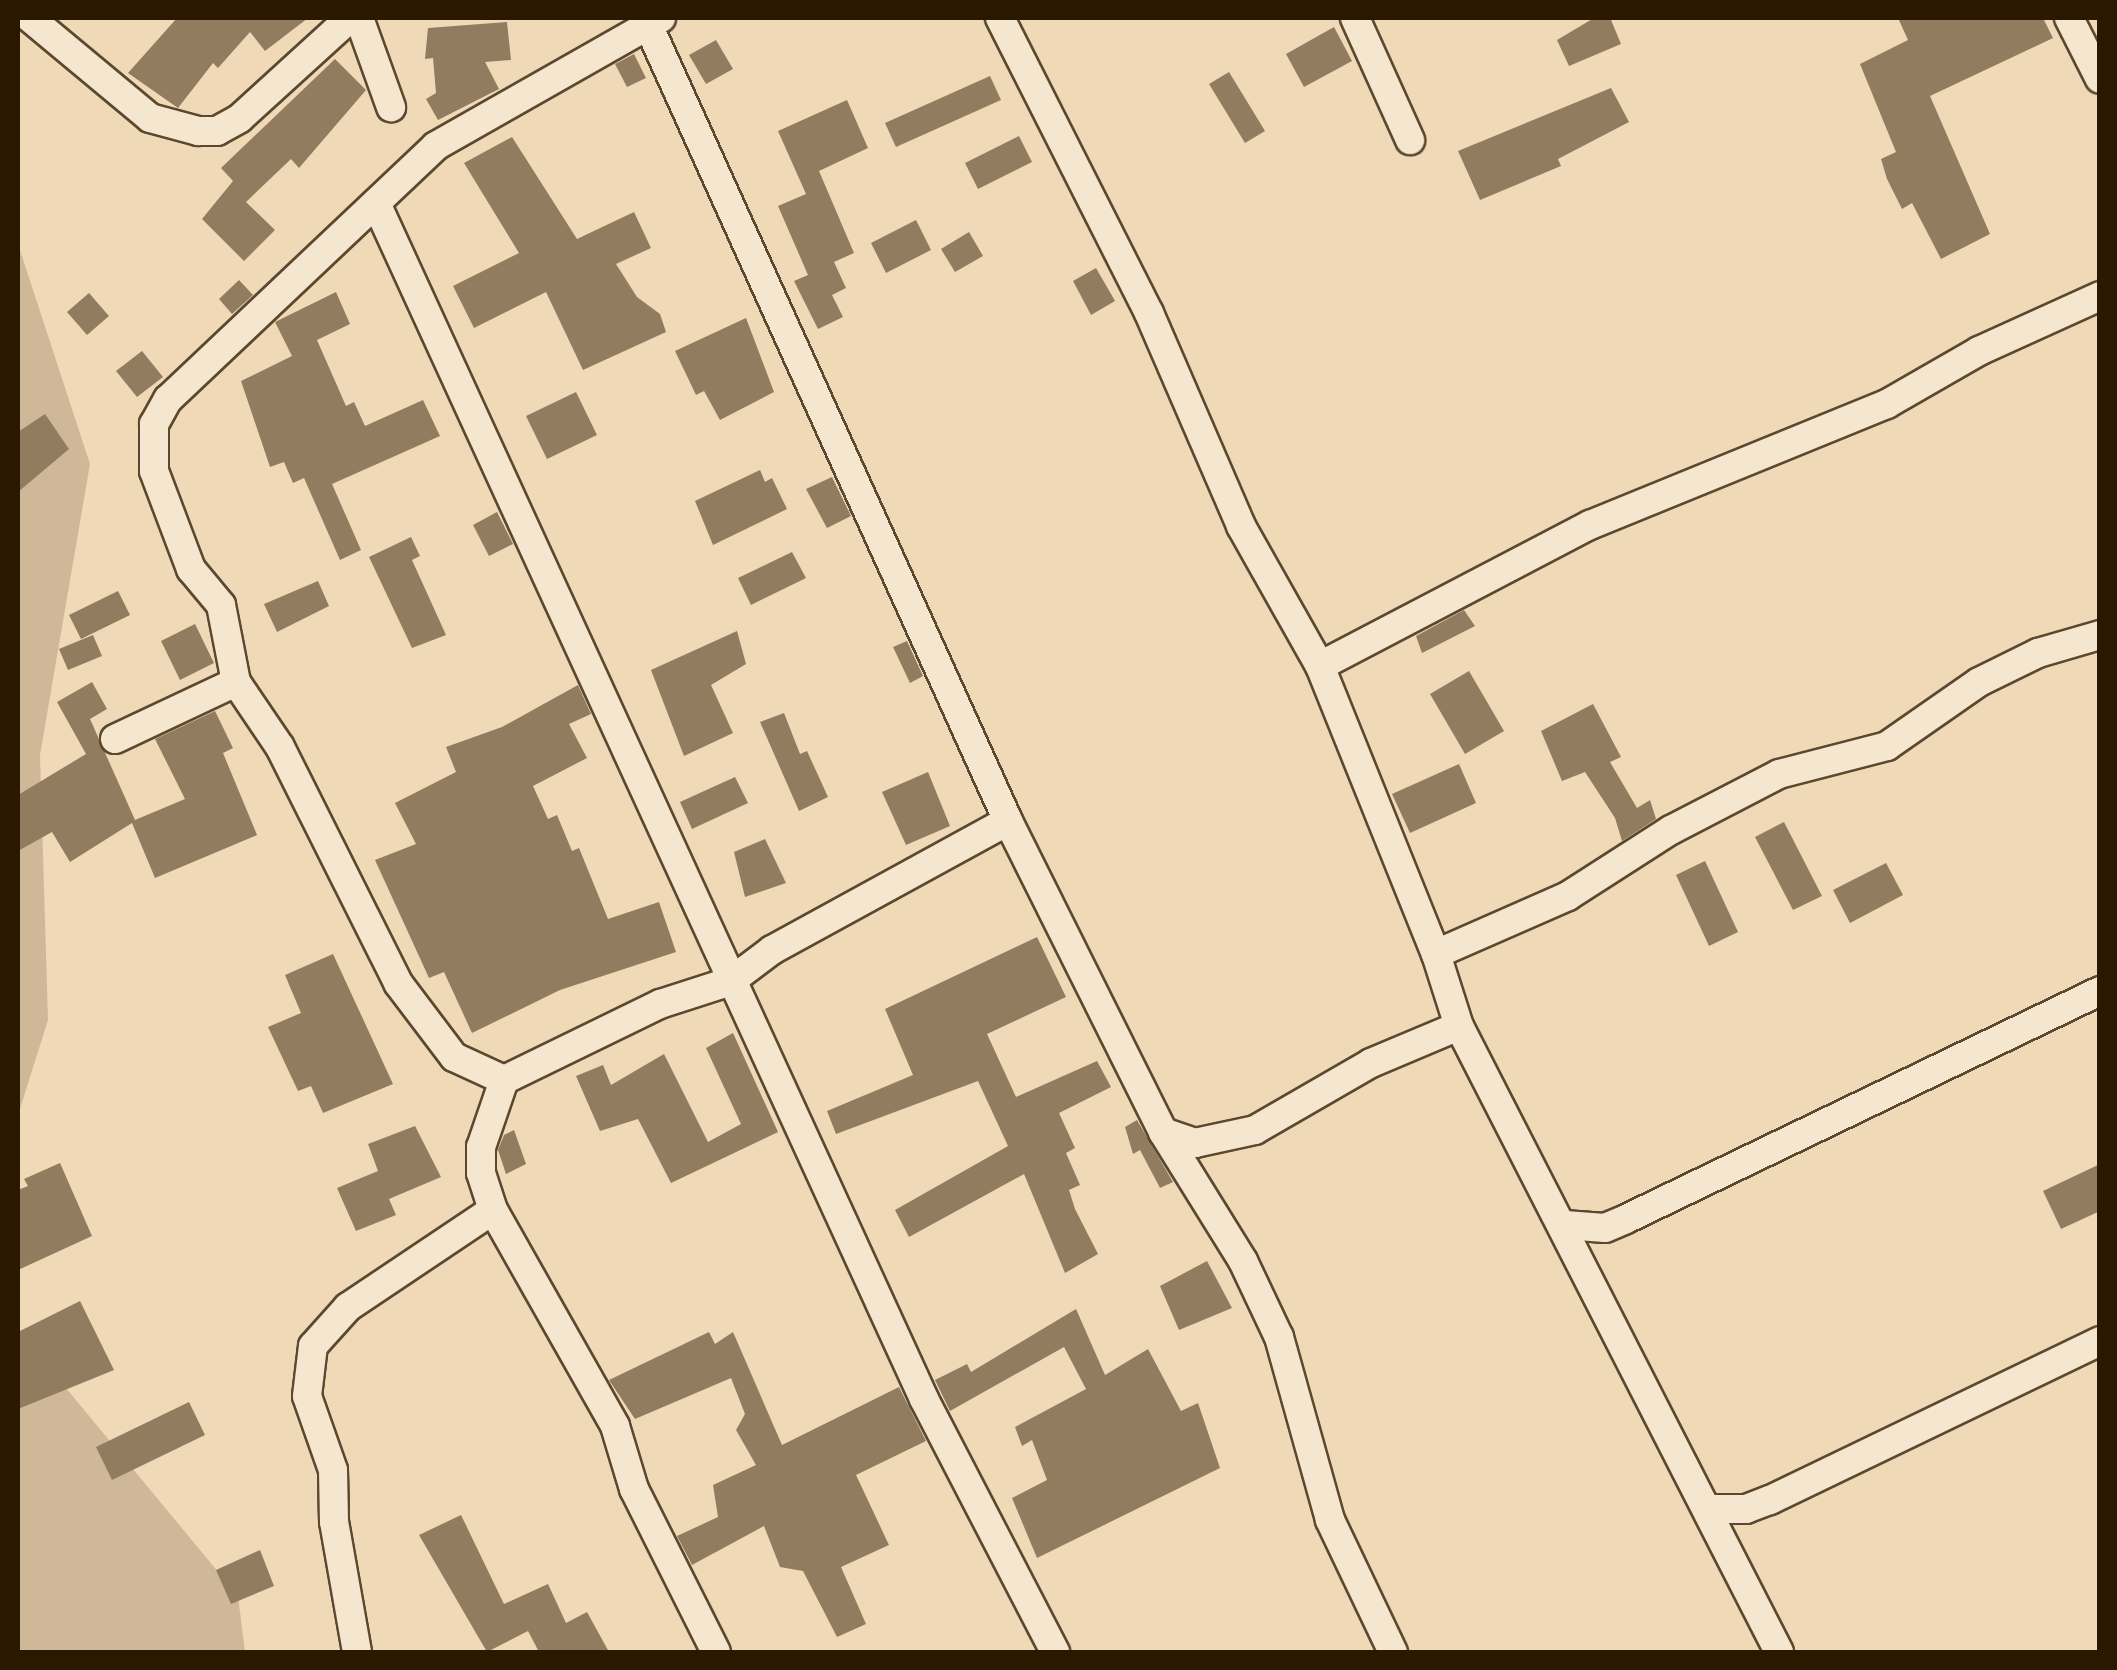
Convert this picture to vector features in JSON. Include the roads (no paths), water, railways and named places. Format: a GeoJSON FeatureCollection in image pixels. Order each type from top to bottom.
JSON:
{"type":"FeatureCollection","features":[{"type":"Feature","properties":{"kind":"street"},"geometry":{"type":"LineString","coordinates":[[30,18],[150,118],[198,131],[218,130],[240,118],[350,18]]}},
{"type":"Feature","properties":{"kind":"street"},"geometry":{"type":"LineString","coordinates":[[359,18],[390,107]]}},
{"type":"Feature","properties":{"kind":"street"},"geometry":{"type":"LineString","coordinates":[[1000,18],[1149,313],[1241,526],[1320,666],[1436,954],[1459,1026],[1565,1224],[1779,1652]]}},
{"type":"Feature","properties":{"kind":"street"},"geometry":{"type":"LineString","coordinates":[[1355,18],[1410,140]]}},
{"type":"Feature","properties":{"kind":"street"},"geometry":{"type":"LineString","coordinates":[[2069,18],[2100,80]]}},
{"type":"Feature","properties":{"kind":"street"},"geometry":{"type":"LineString","coordinates":[[504,1080],[454,1057],[398,984],[289,764],[236,682],[221,605],[191,568],[154,471],[154,424],[194,371],[285,294],[436,146],[652,21],[1008,821],[1163,1132],[1243,1262],[1278,1337],[1330,1520],[1393,1652]]}},
{"type":"Feature","properties":{"kind":"street"},"geometry":{"type":"LineString","coordinates":[[376,203],[924,1399],[1056,1652]]}},
{"type":"Feature","properties":{"kind":"street"},"geometry":{"type":"LineString","coordinates":[[1320,666],[1590,526],[1887,404],[2100,296]]}},
{"type":"Feature","properties":{"kind":"street"},"geometry":{"type":"LineString","coordinates":[[1436,954],[1568,896],[1672,830],[1779,774],[1887,746],[1979,682],[2038,653],[2100,635]]}},
{"type":"Feature","properties":{"kind":"street"},"geometry":{"type":"LineString","coordinates":[[115,739],[236,682]]}},
{"type":"Feature","properties":{"kind":"street"},"geometry":{"type":"LineString","coordinates":[[716,1652],[634,1490],[615,1426],[493,1210],[481,1173],[481,1146],[504,1080],[660,1004],[732,982],[772,950],[1008,821]]}},
{"type":"Feature","properties":{"kind":"street"},"geometry":{"type":"LineString","coordinates":[[1565,1224],[1605,1228],[1626,1219],[2100,991]]}},
{"type":"Feature","properties":{"kind":"street"},"geometry":{"type":"LineString","coordinates":[[1163,1132],[1195,1143],[1254,1130],[1353,1071],[1459,1026]]}},
{"type":"Feature","properties":{"kind":"street"},"geometry":{"type":"LineString","coordinates":[[356,1652],[334,1522],[333,1470],[307,1396],[313,1346],[348,1308],[493,1210]]}},
{"type":"Feature","properties":{"kind":"street"},"geometry":{"type":"LineString","coordinates":[[1707,1509],[1746,1509],[1770,1500],[2100,1341]]}}]}
